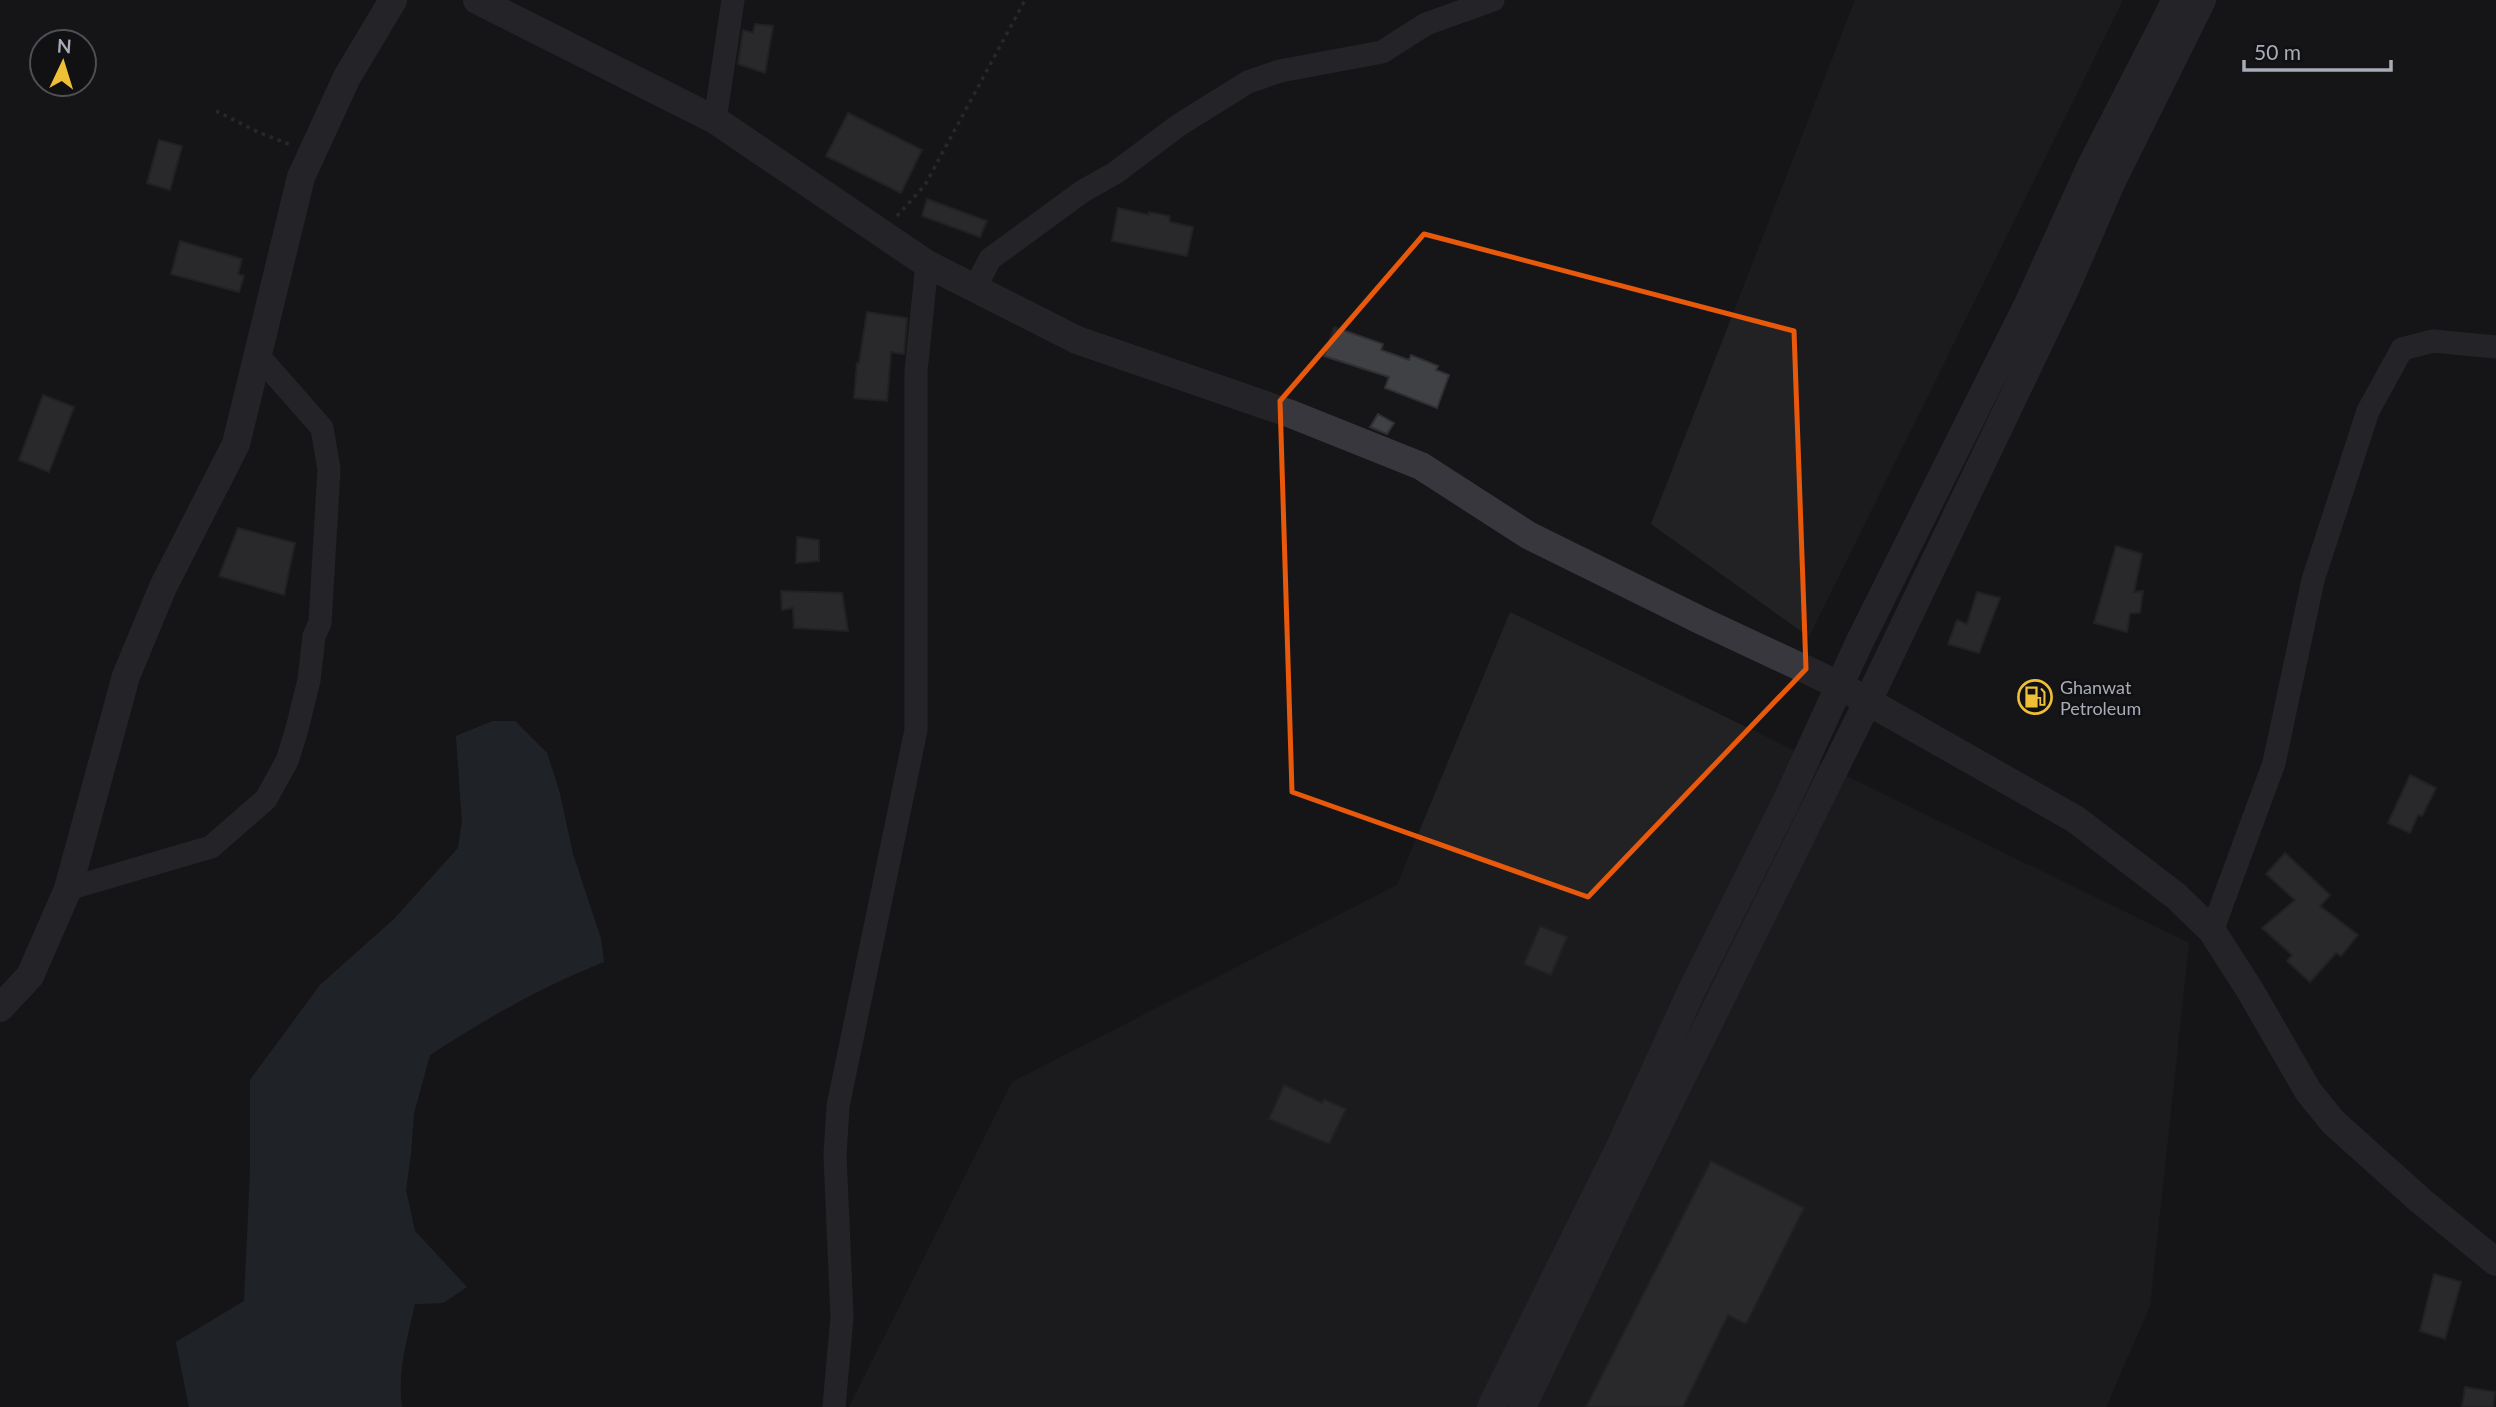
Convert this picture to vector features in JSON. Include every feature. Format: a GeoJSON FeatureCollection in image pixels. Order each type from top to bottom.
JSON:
{"type":"FeatureCollection","features":[{"type":"Feature","properties":{"kind":"street"},"geometry":{"type":"LineString","coordinates":[[0,1008],[30,976],[68,889],[126,676],[163,587],[236,444],[301,177],[347,77],[393,0]]}},
{"type":"Feature","properties":{"kind":"street"},"geometry":{"type":"LineString","coordinates":[[477,0],[715,120],[927,264],[1077,340],[1291,414],[1421,466],[1528,535],[1839,685],[2075,819],[2167,889],[2212,931],[2308,1091],[2333,1122],[2421,1201],[2496,1262]]}},
{"type":"Feature","properties":{"kind":"street"},"geometry":{"type":"LineString","coordinates":[[715,120],[733,0]]}},
{"type":"Feature","properties":{"kind":"street"},"geometry":{"type":"LineString","coordinates":[[975,288],[990,259],[1083,191],[1115,173],[1179,125],[1248,82],[1280,71],[1382,52],[1426,24],[1493,0]]}},
{"type":"Feature","properties":{"kind":"street"},"geometry":{"type":"LineString","coordinates":[[1491,1407],[1620,1147],[1691,992],[1787,800],[1839,685],[2029,302],[2090,168],[2176,0]]}},
{"type":"Feature","properties":{"kind":"street"},"geometry":{"type":"LineString","coordinates":[[1522,1407],[1867,703],[2066,287],[2112,181],[2202,0]]}},
{"type":"Feature","properties":{"kind":"street"},"geometry":{"type":"LineString","coordinates":[[834,1407],[842,1318],[835,1156],[838,1106],[916,730],[916,370],[927,264]]}},
{"type":"Feature","properties":{"kind":"street"},"geometry":{"type":"LineString","coordinates":[[2212,931],[2274,763],[2313,580],[2368,411],[2402,349],[2432,341],[2496,347]]}},
{"type":"Feature","properties":{"kind":"street"},"geometry":{"type":"LineString","coordinates":[[68,889],[211,846],[266,799],[287,761],[309,680],[314,636],[320,623],[329,469],[322,428],[257,354]]}},
{"type":"Feature","properties":{"kind":"path"},"geometry":{"type":"LineString","coordinates":[[885,236],[899,212],[925,185],[1025,0]]}},
{"type":"Feature","properties":{"kind":"path"},"geometry":{"type":"LineString","coordinates":[[216,111],[258,132],[313,151]]}},
{"type":"Feature","properties":{"kind":"highlighted area"},"geometry":{"type":"Polygon","coordinates":[[[1424,234],[1794,331],[1806,669],[1588,897],[1292,792],[1280,401],[1424,234]]]}},
{"type":"Feature","properties":{"kind":"shaded area"},"geometry":{"type":"Polygon","coordinates":[[[1855,0],[2123,0],[1809,637],[1651,524],[1855,0]]]}},
{"type":"Feature","properties":{"kind":"shaded area"},"geometry":{"type":"Polygon","coordinates":[[[1510,612],[2189,943],[2150,1306],[2106,1407],[849,1407],[1012,1082],[1397,885],[1510,612]]]}},
{"type":"Feature","properties":{"kind":"shaded area"},"geometry":{"type":"Polygon","coordinates":[[[493,721],[515,721],[547,753],[559,790],[573,854],[601,939],[604,962],[515,1004],[430,1055],[414,1113],[406,1190],[415,1231],[467,1287],[443,1303],[415,1304],[402,1368],[402,1407],[189,1407],[176,1342],[244,1301],[250,1174],[250,1080],[320,985],[394,919],[458,848],[462,822],[456,736],[493,721]]]}},
{"type":"Feature","properties":{"kind":"building"},"geometry":{"type":"Polygon","coordinates":[[[755,24],[773,26],[765,73],[738,64],[743,30],[753,33],[755,24]]]}},
{"type":"Feature","properties":{"kind":"building"},"geometry":{"type":"Polygon","coordinates":[[[848,113],[922,150],[901,193],[826,156],[848,113]]]}},
{"type":"Feature","properties":{"kind":"building"},"geometry":{"type":"Polygon","coordinates":[[[159,140],[182,146],[170,190],[147,183],[159,140]]]}},
{"type":"Feature","properties":{"kind":"building"},"geometry":{"type":"Polygon","coordinates":[[[927,199],[987,221],[980,237],[922,216],[927,199]]]}},
{"type":"Feature","properties":{"kind":"building"},"geometry":{"type":"Polygon","coordinates":[[[1118,208],[1149,215],[1149,212],[1169,216],[1170,222],[1193,227],[1187,256],[1112,241],[1118,208]]]}},
{"type":"Feature","properties":{"kind":"building"},"geometry":{"type":"Polygon","coordinates":[[[180,241],[242,259],[238,274],[244,276],[239,292],[171,274],[180,241]]]}},
{"type":"Feature","properties":{"kind":"building"},"geometry":{"type":"Polygon","coordinates":[[[867,312],[907,318],[904,354],[891,352],[887,401],[854,398],[857,363],[867,312]]]}},
{"type":"Feature","properties":{"kind":"building"},"geometry":{"type":"Polygon","coordinates":[[[1334,327],[1383,344],[1381,350],[1409,360],[1411,355],[1438,366],[1436,370],[1449,375],[1437,408],[1385,388],[1389,377],[1324,356],[1334,327]]]}},
{"type":"Feature","properties":{"kind":"building"},"geometry":{"type":"Polygon","coordinates":[[[43,395],[74,407],[49,472],[19,460],[43,395]]]}},
{"type":"Feature","properties":{"kind":"building"},"geometry":{"type":"Polygon","coordinates":[[[1378,414],[1394,423],[1387,434],[1370,427],[1378,414]]]}},
{"type":"Feature","properties":{"kind":"building"},"geometry":{"type":"Polygon","coordinates":[[[238,528],[295,543],[284,595],[219,576],[238,528]]]}},
{"type":"Feature","properties":{"kind":"building"},"geometry":{"type":"Polygon","coordinates":[[[797,537],[819,540],[819,561],[796,563],[797,537]]]}},
{"type":"Feature","properties":{"kind":"building"},"geometry":{"type":"Polygon","coordinates":[[[2116,546],[2142,554],[2134,592],[2143,591],[2140,613],[2130,613],[2127,632],[2094,623],[2116,546]]]}},
{"type":"Feature","properties":{"kind":"building"},"geometry":{"type":"Polygon","coordinates":[[[781,591],[842,593],[848,631],[794,628],[793,608],[782,610],[781,591]]]}},
{"type":"Feature","properties":{"kind":"building"},"geometry":{"type":"Polygon","coordinates":[[[1977,592],[2000,598],[1979,653],[1948,644],[1957,620],[1967,624],[1977,592]]]}},
{"type":"Feature","properties":{"kind":"building"},"geometry":{"type":"Polygon","coordinates":[[[2410,775],[2436,788],[2410,833],[2388,823],[2410,775]]]}},
{"type":"Feature","properties":{"kind":"building"},"geometry":{"type":"Polygon","coordinates":[[[2285,853],[2330,895],[2320,906],[2358,935],[2341,956],[2336,953],[2310,982],[2287,961],[2292,955],[2262,928],[2295,900],[2266,874],[2285,853]]]}},
{"type":"Feature","properties":{"kind":"building"},"geometry":{"type":"Polygon","coordinates":[[[1540,926],[1567,937],[1551,975],[1524,964],[1540,926]]]}},
{"type":"Feature","properties":{"kind":"building"},"geometry":{"type":"Polygon","coordinates":[[[1284,1085],[1322,1103],[1324,1099],[1346,1109],[1329,1144],[1269,1119],[1284,1085]]]}},
{"type":"Feature","properties":{"kind":"building"},"geometry":{"type":"Polygon","coordinates":[[[1711,1161],[1804,1208],[1746,1324],[1728,1315],[1683,1407],[1586,1407],[1711,1161]]]}},
{"type":"Feature","properties":{"kind":"building"},"geometry":{"type":"Polygon","coordinates":[[[2434,1274],[2461,1282],[2445,1339],[2420,1331],[2434,1274]]]}},
{"type":"Feature","properties":{"kind":"building"},"geometry":{"type":"Polygon","coordinates":[[[2465,1387],[2495,1392],[2493,1407],[2462,1407],[2465,1387]]]}},
{"type":"Feature","properties":{"kind":"place","name":"Ghanwat Petroleum"},"geometry":{"type":"Point","coordinates":[2035,697]}}]}
